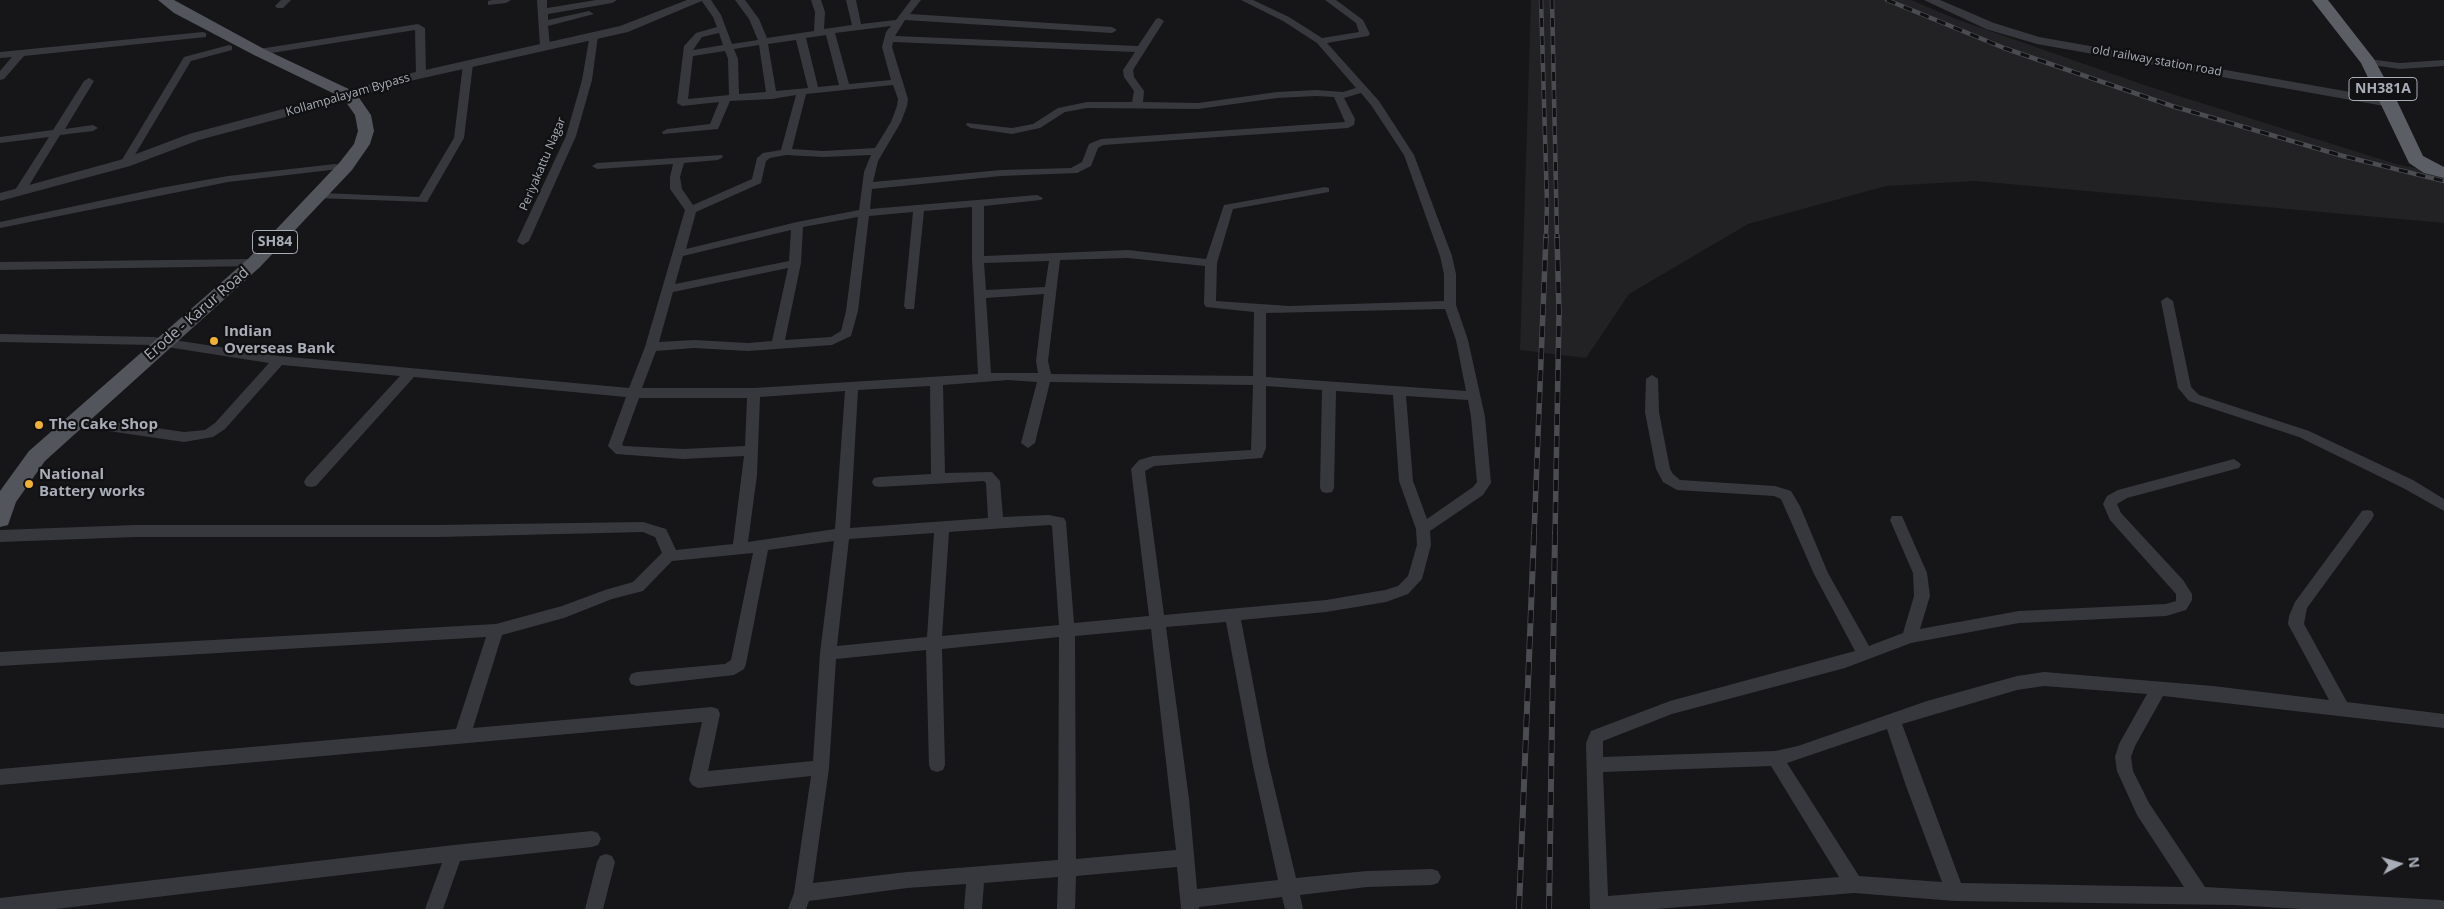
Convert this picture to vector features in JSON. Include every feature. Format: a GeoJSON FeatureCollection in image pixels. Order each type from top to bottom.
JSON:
{"type":"FeatureCollection","features":[{"type":"Feature","properties":{"kind":"highway","name":"NH381A"},"geometry":{"type":"LineString","coordinates":[[2320,0],[2368,62],[2390,103],[2415,159],[2430,169],[2444,173]]}},
{"type":"Feature","properties":{"kind":"main road"},"geometry":{"type":"LineString","coordinates":[[149,0],[203,35],[343,97]]}},
{"type":"Feature","properties":{"kind":"main road"},"geometry":{"type":"LineString","coordinates":[[165,0],[179,10],[343,97]]}},
{"type":"Feature","properties":{"kind":"main road","name":"Erode - Karur Road"},"geometry":{"type":"LineString","coordinates":[[248,263],[348,151],[356,132],[343,97]]}},
{"type":"Feature","properties":{"kind":"main road","name":"Erode - Karur Road"},"geometry":{"type":"LineString","coordinates":[[0,519],[5,501],[17,481],[38,456],[320,196],[346,166],[362,144],[366,131],[363,115],[343,97]]}},
{"type":"Feature","properties":{"kind":"main road","name":"Erode - Karur Road"},"geometry":{"type":"LineString","coordinates":[[0,487],[30,449],[160,342]]}},
{"type":"Feature","properties":{"kind":"street"},"geometry":{"type":"LineString","coordinates":[[491,3],[506,0]]}},
{"type":"Feature","properties":{"kind":"street"},"geometry":{"type":"LineString","coordinates":[[542,0],[544,46]]}},
{"type":"Feature","properties":{"kind":"street"},"geometry":{"type":"LineString","coordinates":[[542,12],[612,0]]}},
{"type":"Feature","properties":{"kind":"street","name":"Kollampalayam Bypass"},"geometry":{"type":"LineString","coordinates":[[0,197],[125,163],[194,137],[421,75],[624,29],[698,0]]}},
{"type":"Feature","properties":{"kind":"street"},"geometry":{"type":"LineString","coordinates":[[667,132],[714,127],[729,99],[733,59],[727,47],[718,17],[706,0]]}},
{"type":"Feature","properties":{"kind":"street"},"geometry":{"type":"LineString","coordinates":[[740,0],[754,19],[763,42],[772,96]]}},
{"type":"Feature","properties":{"kind":"street"},"geometry":{"type":"LineString","coordinates":[[816,0],[825,32],[845,87]]}},
{"type":"Feature","properties":{"kind":"street"},"geometry":{"type":"LineString","coordinates":[[851,0],[857,27]]}},
{"type":"Feature","properties":{"kind":"street"},"geometry":{"type":"LineString","coordinates":[[651,347],[684,344],[748,347],[778,343],[832,341],[838,340],[847,333],[852,311],[867,186],[873,161],[896,122],[903,99],[887,47],[889,39],[916,0]]}},
{"type":"Feature","properties":{"kind":"street"},"geometry":{"type":"LineString","coordinates":[[1246,0],[1286,19],[1320,41],[1363,89],[1390,125],[1414,166],[1446,256],[1450,274],[1450,305],[1462,340],[1478,417],[1484,483],[1478,491],[1423,529]]}},
{"type":"Feature","properties":{"kind":"street"},"geometry":{"type":"LineString","coordinates":[[1320,41],[1365,34],[1360,22],[1330,0]]}},
{"type":"Feature","properties":{"kind":"street","name":"old railway station road"},"geometry":{"type":"LineString","coordinates":[[1930,0],[1990,26],[2038,40],[2390,103]]}},
{"type":"Feature","properties":{"kind":"street"},"geometry":{"type":"LineString","coordinates":[[543,24],[589,14]]}},
{"type":"Feature","properties":{"kind":"street"},"geometry":{"type":"LineString","coordinates":[[687,54],[902,20],[1112,30]]}},
{"type":"Feature","properties":{"kind":"street"},"geometry":{"type":"LineString","coordinates":[[1136,106],[1139,91],[1129,77],[1128,70],[1159,21]]}},
{"type":"Feature","properties":{"kind":"street"},"geometry":{"type":"LineString","coordinates":[[259,52],[418,27],[420,28],[421,75]]}},
{"type":"Feature","properties":{"kind":"street"},"geometry":{"type":"LineString","coordinates":[[722,29],[699,35],[692,41],[687,54],[682,103],[772,96],[802,91],[897,82]]}},
{"type":"Feature","properties":{"kind":"street"},"geometry":{"type":"LineString","coordinates":[[0,55],[203,35]]}},
{"type":"Feature","properties":{"kind":"street"},"geometry":{"type":"LineString","coordinates":[[800,35],[814,90]]}},
{"type":"Feature","properties":{"kind":"street","name":"Periyakattu Nagar"},"geometry":{"type":"LineString","coordinates":[[523,240],[571,136],[587,80],[592,36]]}},
{"type":"Feature","properties":{"kind":"street"},"geometry":{"type":"LineString","coordinates":[[889,39],[1141,49]]}},
{"type":"Feature","properties":{"kind":"street"},"geometry":{"type":"LineString","coordinates":[[125,163],[187,59],[229,48]]}},
{"type":"Feature","properties":{"kind":"street"},"geometry":{"type":"LineString","coordinates":[[0,77],[21,53]]}},
{"type":"Feature","properties":{"kind":"street"},"geometry":{"type":"LineString","coordinates":[[2368,62],[2400,66],[2444,63]]}},
{"type":"Feature","properties":{"kind":"street"},"geometry":{"type":"LineString","coordinates":[[320,196],[423,200],[459,138],[468,64]]}},
{"type":"Feature","properties":{"kind":"street"},"geometry":{"type":"LineString","coordinates":[[21,190],[89,81]]}},
{"type":"Feature","properties":{"kind":"street"},"geometry":{"type":"LineString","coordinates":[[971,125],[1018,131],[1036,126],[1071,107],[1087,105],[1198,106],[1305,93],[1322,93],[1338,96],[1363,89]]}},
{"type":"Feature","properties":{"kind":"street"},"geometry":{"type":"LineString","coordinates":[[786,152],[788,137],[802,91]]}},
{"type":"Feature","properties":{"kind":"street"},"geometry":{"type":"LineString","coordinates":[[867,186],[1001,173],[1073,171],[1087,164],[1093,146],[1101,142],[1348,125],[1350,120],[1338,96]]}},
{"type":"Feature","properties":{"kind":"street"},"geometry":{"type":"LineString","coordinates":[[0,140],[93,128]]}},
{"type":"Feature","properties":{"kind":"street"},"geometry":{"type":"LineString","coordinates":[[690,210],[751,185],[759,179],[760,164],[764,157],[786,152],[823,154],[879,151]]}},
{"type":"Feature","properties":{"kind":"street"},"geometry":{"type":"LineString","coordinates":[[597,166],[718,157]]}},
{"type":"Feature","properties":{"kind":"street"},"geometry":{"type":"LineString","coordinates":[[679,160],[675,177],[676,189],[690,210],[651,347],[615,443],[618,450],[683,454],[752,451]]}},
{"type":"Feature","properties":{"kind":"street"},"geometry":{"type":"LineString","coordinates":[[0,225],[160,191],[228,179],[335,167]]}},
{"type":"Feature","properties":{"kind":"street"},"geometry":{"type":"LineString","coordinates":[[1325,190],[1230,206],[1226,210],[1211,264],[1210,304],[1260,310],[1450,305]]}},
{"type":"Feature","properties":{"kind":"street"},"geometry":{"type":"LineString","coordinates":[[678,254],[797,224],[863,213],[1037,198]]}},
{"type":"Feature","properties":{"kind":"street"},"geometry":{"type":"LineString","coordinates":[[978,202],[978,260],[985,376]]}},
{"type":"Feature","properties":{"kind":"street"},"geometry":{"type":"LineString","coordinates":[[910,306],[919,209]]}},
{"type":"Feature","properties":{"kind":"street"},"geometry":{"type":"LineString","coordinates":[[778,343],[795,263],[797,224]]}},
{"type":"Feature","properties":{"kind":"street"},"geometry":{"type":"LineString","coordinates":[[978,260],[1128,254],[1211,264]]}},
{"type":"Feature","properties":{"kind":"street"},"geometry":{"type":"LineString","coordinates":[[1028,443],[1045,378],[1042,362],[1055,257]]}},
{"type":"Feature","properties":{"kind":"street"},"geometry":{"type":"LineString","coordinates":[[0,266],[248,263]]}},
{"type":"Feature","properties":{"kind":"street"},"geometry":{"type":"LineString","coordinates":[[669,289],[795,263]]}},
{"type":"Feature","properties":{"kind":"street"},"geometry":{"type":"LineString","coordinates":[[980,294],[1052,290]]}},
{"type":"Feature","properties":{"kind":"street"},"geometry":{"type":"LineString","coordinates":[[2167,301],[2184,388],[2194,398],[2304,434],[2408,484],[2444,506]]}},
{"type":"Feature","properties":{"kind":"street"},"geometry":{"type":"LineString","coordinates":[[1260,310],[1259,448],[1256,457],[1153,461],[1144,464],[1138,469],[1158,621],[1189,904],[1289,886],[1367,879],[1432,877]]}},
{"type":"Feature","properties":{"kind":"street"},"geometry":{"type":"LineString","coordinates":[[0,338],[160,342],[279,360],[633,393],[754,393],[985,376],[1260,382],[1474,396]]}},
{"type":"Feature","properties":{"kind":"street"},"geometry":{"type":"LineString","coordinates":[[74,421],[184,437],[208,434],[220,426],[279,360]]}},
{"type":"Feature","properties":{"kind":"street"},"geometry":{"type":"LineString","coordinates":[[311,482],[410,372]]}},
{"type":"Feature","properties":{"kind":"street"},"geometry":{"type":"LineString","coordinates":[[1652,379],[1652,412],[1663,470],[1668,478],[1677,486],[1775,491],[1786,495],[1793,506],[1821,574],[1865,654]]}},
{"type":"Feature","properties":{"kind":"street"},"geometry":{"type":"LineString","coordinates":[[936,380],[938,479]]}},
{"type":"Feature","properties":{"kind":"street"},"geometry":{"type":"LineString","coordinates":[[852,387],[842,534],[828,653],[821,768],[800,901],[907,880],[1185,858]]}},
{"type":"Feature","properties":{"kind":"street"},"geometry":{"type":"LineString","coordinates":[[1327,488],[1329,388]]}},
{"type":"Feature","properties":{"kind":"street"},"geometry":{"type":"LineString","coordinates":[[828,653],[934,645],[1158,621],[1326,606],[1386,596],[1404,590],[1413,583],[1424,545],[1423,529],[1406,481],[1399,391]]}},
{"type":"Feature","properties":{"kind":"street"},"geometry":{"type":"LineString","coordinates":[[740,549],[752,451],[754,393]]}},
{"type":"Feature","properties":{"kind":"street"},"geometry":{"type":"LineString","coordinates":[[2234,464],[2123,494],[2112,500],[2110,504],[2115,516],[2178,584],[2184,594],[2181,606],[2166,610],[2019,617],[1910,637],[1865,654],[1670,708],[1605,731],[1597,736],[1594,743],[1599,907],[1854,884],[1956,892],[2199,894],[2441,909]]}},
{"type":"Feature","properties":{"kind":"street"},"geometry":{"type":"LineString","coordinates":[[878,482],[990,477],[993,481],[996,523]]}},
{"type":"Feature","properties":{"kind":"street"},"geometry":{"type":"LineString","coordinates":[[2341,707],[2296,624],[2297,616],[2300,606],[2367,515]]}},
{"type":"Feature","properties":{"kind":"street"},"geometry":{"type":"LineString","coordinates":[[0,659],[496,630],[564,612],[610,594],[638,586],[644,582],[660,562],[670,555],[740,549],[842,534],[1049,520],[1059,522],[1067,632],[1066,909]]}},
{"type":"Feature","properties":{"kind":"street"},"geometry":{"type":"LineString","coordinates":[[1897,520],[1920,573],[1922,585],[1922,596],[1910,637]]}},
{"type":"Feature","properties":{"kind":"street"},"geometry":{"type":"LineString","coordinates":[[937,765],[934,645],[942,526]]}},
{"type":"Feature","properties":{"kind":"street"},"geometry":{"type":"LineString","coordinates":[[0,536],[135,531],[438,531],[653,528],[660,533],[670,555]]}},
{"type":"Feature","properties":{"kind":"street"},"geometry":{"type":"LineString","coordinates":[[637,679],[728,670],[738,664],[762,546]]}},
{"type":"Feature","properties":{"kind":"street"},"geometry":{"type":"LineString","coordinates":[[1233,615],[1240,663],[1260,762],[1294,909]]}},
{"type":"Feature","properties":{"kind":"street"},"geometry":{"type":"LineString","coordinates":[[462,736],[496,630]]}},
{"type":"Feature","properties":{"kind":"street"},"geometry":{"type":"LineString","coordinates":[[1595,765],[1775,758],[1798,753],[1892,719],[2017,683],[2044,679],[2159,688],[2341,707],[2444,721]]}},
{"type":"Feature","properties":{"kind":"street"},"geometry":{"type":"LineString","coordinates":[[2159,688],[2128,744],[2123,758],[2125,771],[2143,809],[2199,894]]}},
{"type":"Feature","properties":{"kind":"street"},"geometry":{"type":"LineString","coordinates":[[0,777],[712,714],[698,780],[821,768]]}},
{"type":"Feature","properties":{"kind":"street"},"geometry":{"type":"LineString","coordinates":[[1892,719],[1915,786],[1956,892]]}},
{"type":"Feature","properties":{"kind":"street"},"geometry":{"type":"LineString","coordinates":[[1775,758],[1854,884]]}},
{"type":"Feature","properties":{"kind":"street"},"geometry":{"type":"LineString","coordinates":[[0,907],[454,852],[592,839]]}},
{"type":"Feature","properties":{"kind":"street"},"geometry":{"type":"LineString","coordinates":[[434,909],[454,852]]}},
{"type":"Feature","properties":{"kind":"street"},"geometry":{"type":"LineString","coordinates":[[594,909],[606,862]]}},
{"type":"Feature","properties":{"kind":"street"},"geometry":{"type":"LineString","coordinates":[[973,909],[976,876]]}},
{"type":"Feature","properties":{"kind":"shaded area"},"geometry":{"type":"Polygon","coordinates":[[[1531,0],[1911,0],[1956,19],[2147,86],[2396,164],[2444,174],[2444,223],[1975,181],[1886,186],[1748,224],[1629,294],[1586,358],[1520,350],[1531,0]]]}},
{"type":"Feature","properties":{"kind":"railway"},"geometry":{"type":"LineString","coordinates":[[1541,0],[1547,203],[1546,237]]}},
{"type":"Feature","properties":{"kind":"railway"},"geometry":{"type":"LineString","coordinates":[[1552,0],[1557,237]]}},
{"type":"Feature","properties":{"kind":"railway"},"geometry":{"type":"LineString","coordinates":[[1887,0],[2004,48],[2172,106],[2343,156],[2444,181]]}},
{"type":"Feature","properties":{"kind":"railway"},"geometry":{"type":"LineString","coordinates":[[1534,535],[1546,236]]}},
{"type":"Feature","properties":{"kind":"railway"},"geometry":{"type":"LineString","coordinates":[[1555,535],[1559,313],[1557,236]]}},
{"type":"Feature","properties":{"kind":"railway"},"geometry":{"type":"LineString","coordinates":[[1519,909],[1534,534]]}},
{"type":"Feature","properties":{"kind":"railway"},"geometry":{"type":"LineString","coordinates":[[1549,909],[1555,534]]}},
{"type":"Feature","properties":{"kind":"place","name":"Indian Overseas Bank"},"geometry":{"type":"Point","coordinates":[214,341]}},
{"type":"Feature","properties":{"kind":"place","name":"The Cake Shop"},"geometry":{"type":"Point","coordinates":[39,425]}},
{"type":"Feature","properties":{"kind":"place","name":"National Battery works"},"geometry":{"type":"Point","coordinates":[29,484]}}]}
